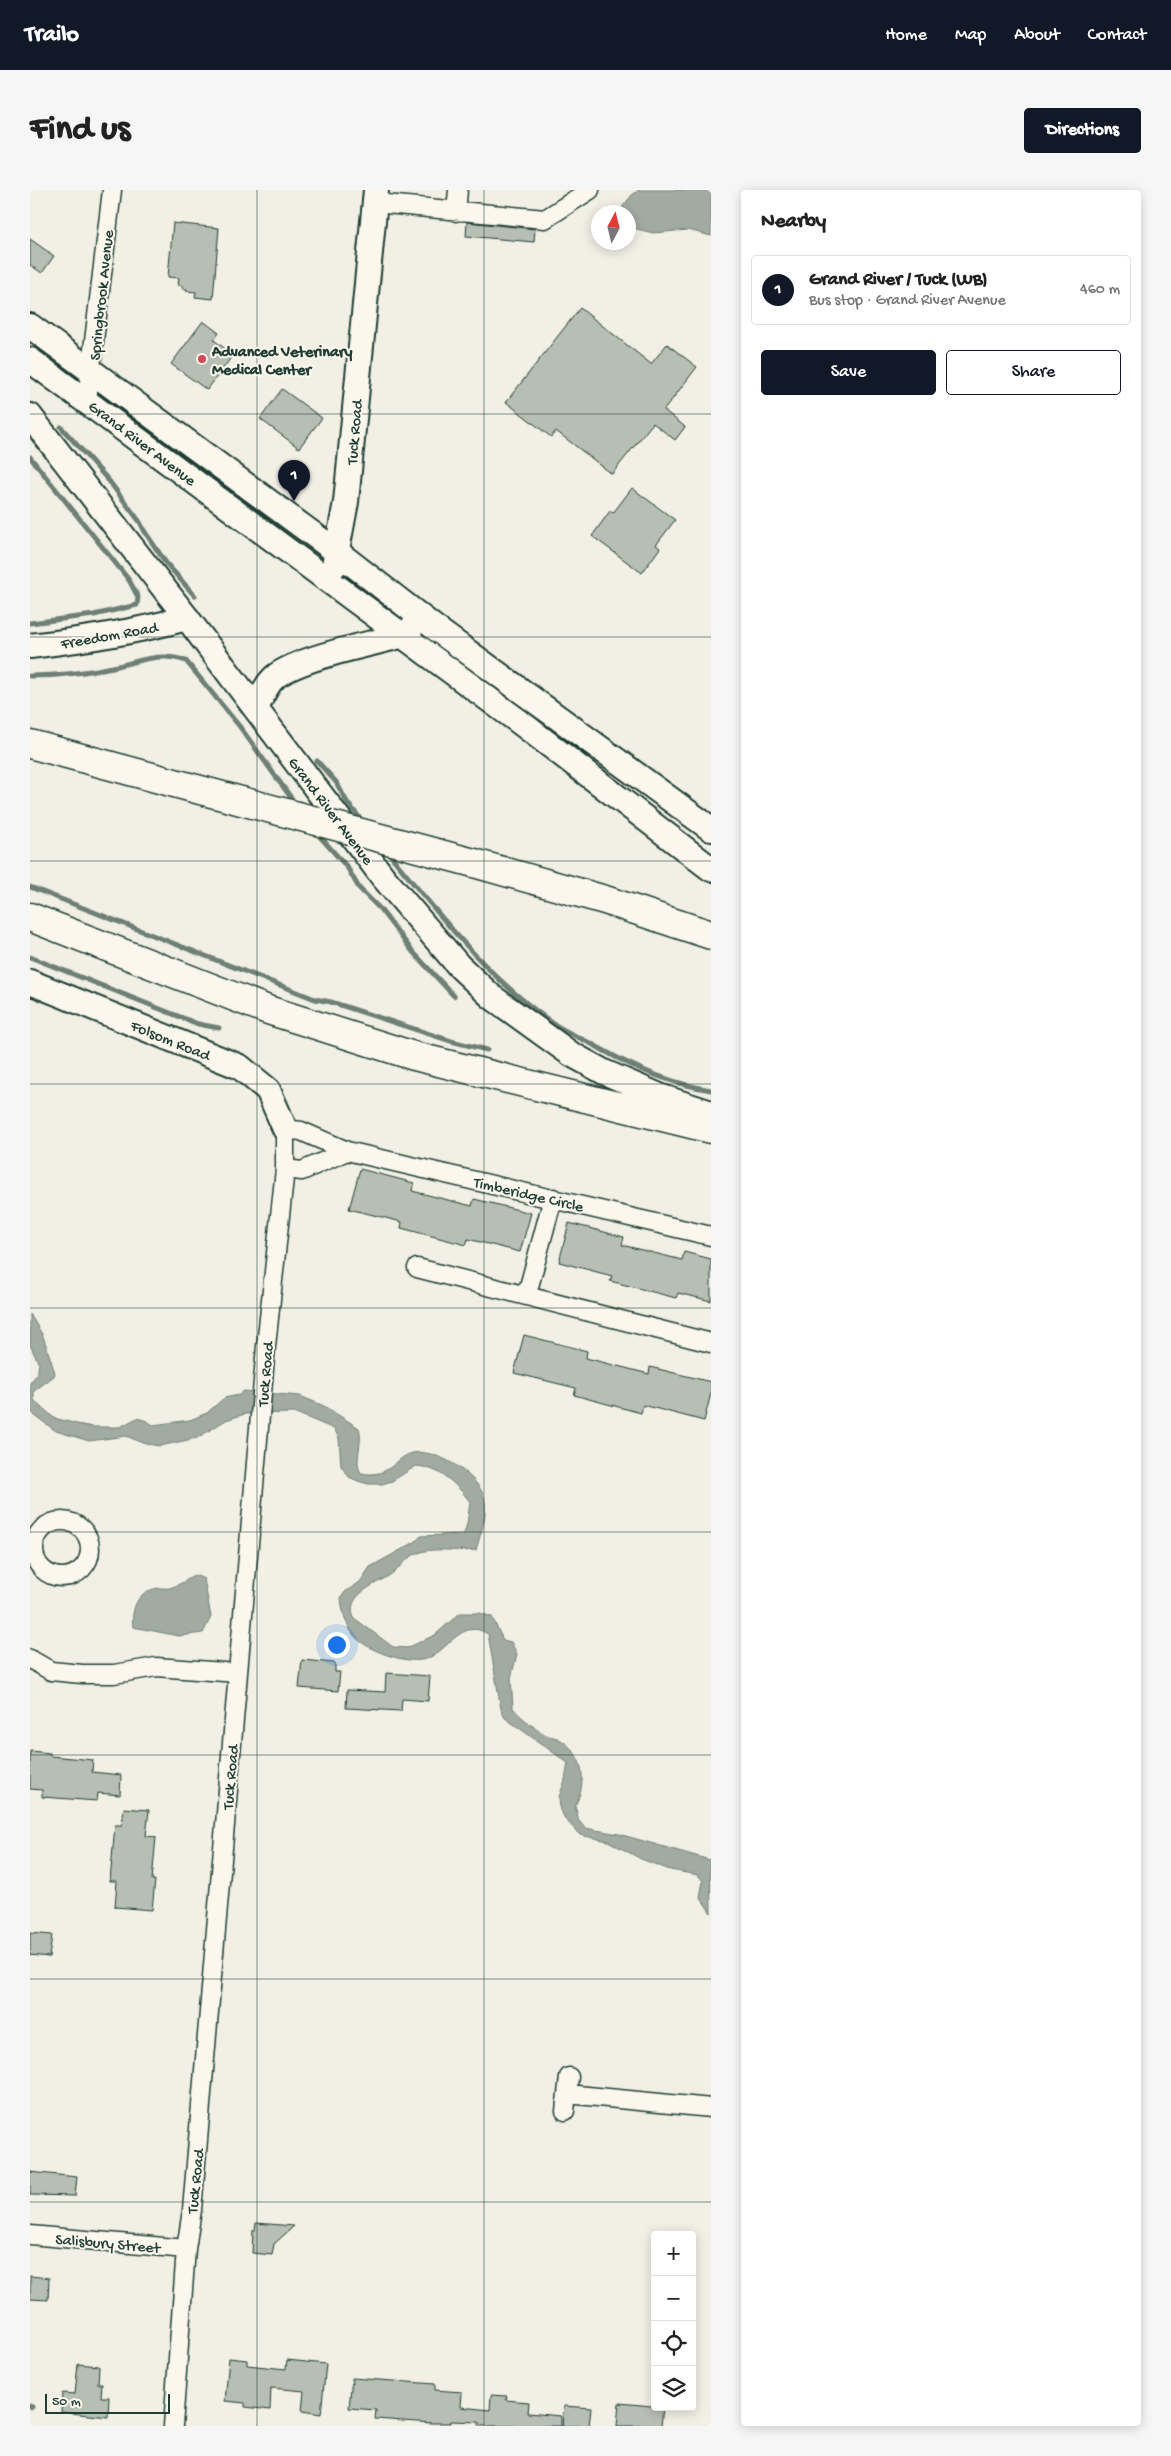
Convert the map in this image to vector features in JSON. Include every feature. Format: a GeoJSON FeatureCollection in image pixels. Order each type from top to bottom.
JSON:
{"type":"FeatureCollection","features":[{"type":"Feature","properties":{"kind":"highway"},"geometry":{"type":"LineString","coordinates":[[30,744],[474,863],[605,900],[711,935]]}},
{"type":"Feature","properties":{"kind":"highway"},"geometry":{"type":"LineString","coordinates":[[30,917],[268,1010],[414,1056],[711,1129]]}},
{"type":"Feature","properties":{"kind":"main road","name":"Tuck Road"},"geometry":{"type":"LineString","coordinates":[[330,583],[346,502],[375,197]]}},
{"type":"Feature","properties":{"kind":"main road","name":"Grand River Avenue"},"geometry":{"type":"LineString","coordinates":[[30,326],[337,552],[435,628],[711,829]]}},
{"type":"Feature","properties":{"kind":"main road","name":"Grand River Avenue"},"geometry":{"type":"LineString","coordinates":[[30,360],[87,400],[400,636],[521,724],[711,869]]}},
{"type":"Feature","properties":{"kind":"main road","name":"Grand River Avenue"},"geometry":{"type":"LineString","coordinates":[[30,416],[187,618],[383,877],[430,935],[492,997],[571,1054],[604,1072],[662,1097],[711,1113]]}},
{"type":"Feature","properties":{"kind":"main road","name":"Freedom Road"},"geometry":{"type":"LineString","coordinates":[[30,646],[83,640],[155,627],[187,618]]}},
{"type":"Feature","properties":{"kind":"main road"},"geometry":{"type":"LineString","coordinates":[[256,709],[263,693],[275,677],[297,665],[400,636],[412,629],[435,628]]}},
{"type":"Feature","properties":{"kind":"main road"},"geometry":{"type":"LineString","coordinates":[[521,724],[557,717]]}},
{"type":"Feature","properties":{"kind":"main road","name":"Folsom Road"},"geometry":{"type":"LineString","coordinates":[[30,982],[240,1067],[268,1090],[285,1129]]}},
{"type":"Feature","properties":{"kind":"street","name":"Springbrook Avenue"},"geometry":{"type":"LineString","coordinates":[[87,400],[92,371],[112,190]]}},
{"type":"Feature","properties":{"kind":"street"},"geometry":{"type":"LineString","coordinates":[[456,212],[458,190]]}},
{"type":"Feature","properties":{"kind":"street"},"geometry":{"type":"LineString","coordinates":[[375,197],[456,212],[545,219],[590,190]]}},
{"type":"Feature","properties":{"kind":"street","name":"Timberidge Circle"},"geometry":{"type":"LineString","coordinates":[[285,1129],[301,1131],[347,1151],[711,1236]]}},
{"type":"Feature","properties":{"kind":"street","name":"Tuck Road"},"geometry":{"type":"LineString","coordinates":[[173,2426],[186,2249],[192,2210],[263,1385],[285,1169],[285,1129]]}},
{"type":"Feature","properties":{"kind":"street"},"geometry":{"type":"LineString","coordinates":[[285,1169],[302,1171],[347,1151]]}},
{"type":"Feature","properties":{"kind":"street"},"geometry":{"type":"LineString","coordinates":[[527,1294],[553,1198]]}},
{"type":"Feature","properties":{"kind":"street"},"geometry":{"type":"LineString","coordinates":[[417,1268],[527,1294],[711,1344]]}},
{"type":"Feature","properties":{"kind":"street"},"geometry":{"type":"LineString","coordinates":[[30,1659],[51,1671],[82,1674],[114,1674],[156,1667],[238,1673]]}},
{"type":"Feature","properties":{"kind":"street"},"geometry":{"type":"LineString","coordinates":[[567,2094],[711,2108]]}},
{"type":"Feature","properties":{"kind":"street","name":"Salisbury Street"},"geometry":{"type":"LineString","coordinates":[[30,2234],[186,2249]]}},
{"type":"Feature","properties":{"kind":"shaded area"},"geometry":{"type":"Polygon","coordinates":[[[639,190],[711,190],[711,236],[688,230],[653,233],[636,229],[636,205],[624,205],[639,190]]]}},
{"type":"Feature","properties":{"kind":"shaded area"},"geometry":{"type":"Polygon","coordinates":[[[30,1314],[43,1336],[55,1373],[54,1376],[34,1391],[34,1400],[54,1418],[93,1427],[120,1427],[137,1418],[153,1425],[190,1420],[207,1413],[224,1398],[239,1395],[244,1391],[300,1396],[324,1406],[359,1428],[358,1463],[361,1473],[379,1473],[413,1453],[433,1455],[444,1459],[465,1472],[480,1489],[485,1503],[483,1524],[476,1550],[431,1550],[413,1555],[390,1575],[363,1591],[354,1603],[352,1610],[354,1618],[393,1647],[407,1648],[435,1635],[460,1613],[480,1613],[492,1617],[503,1640],[511,1642],[517,1654],[511,1678],[513,1708],[537,1729],[569,1746],[579,1762],[582,1770],[582,1779],[579,1797],[575,1806],[579,1821],[585,1828],[619,1834],[710,1860],[711,1913],[700,1897],[703,1881],[698,1875],[670,1870],[641,1859],[608,1841],[580,1835],[565,1819],[560,1808],[559,1797],[568,1763],[505,1718],[501,1709],[488,1634],[479,1630],[463,1632],[434,1655],[426,1659],[408,1660],[386,1655],[366,1646],[350,1630],[344,1616],[341,1598],[345,1592],[360,1582],[370,1567],[415,1542],[421,1536],[464,1534],[470,1502],[453,1483],[440,1473],[425,1467],[416,1466],[392,1481],[382,1484],[368,1484],[349,1477],[341,1466],[339,1438],[334,1429],[296,1413],[245,1414],[226,1420],[197,1438],[160,1446],[146,1444],[126,1436],[89,1441],[56,1431],[35,1416],[30,1409],[30,1383],[37,1374],[39,1364],[30,1345],[30,1314]]]}},
{"type":"Feature","properties":{"kind":"shaded area"},"geometry":{"type":"Polygon","coordinates":[[[195,1575],[204,1579],[211,1617],[203,1633],[179,1636],[133,1627],[134,1609],[143,1594],[156,1588],[173,1587],[195,1575]]]}},
{"type":"Feature","properties":{"kind":"building"},"geometry":{"type":"Polygon","coordinates":[[[467,222],[535,229],[534,242],[466,236],[467,222]]]}},
{"type":"Feature","properties":{"kind":"building"},"geometry":{"type":"Polygon","coordinates":[[[173,223],[219,228],[213,299],[195,297],[196,292],[187,291],[187,289],[183,289],[183,286],[178,285],[179,278],[168,277],[173,223]]]}},
{"type":"Feature","properties":{"kind":"building"},"geometry":{"type":"Polygon","coordinates":[[[30,239],[54,256],[42,273],[30,265],[30,239]]]}},
{"type":"Feature","properties":{"kind":"building"},"geometry":{"type":"Polygon","coordinates":[[[580,308],[651,364],[667,344],[697,367],[664,410],[685,427],[675,440],[653,423],[612,474],[556,431],[551,437],[506,402],[580,308]]]}},
{"type":"Feature","properties":{"kind":"building","name":"Advanced Veterinary Medical Center"},"geometry":{"type":"Polygon","coordinates":[[[203,321],[219,333],[214,340],[233,355],[207,390],[171,364],[203,321]]]}},
{"type":"Feature","properties":{"kind":"building"},"geometry":{"type":"Polygon","coordinates":[[[282,389],[322,418],[299,448],[260,419],[282,389]]]}},
{"type":"Feature","properties":{"kind":"building"},"geometry":{"type":"Polygon","coordinates":[[[632,488],[675,520],[656,545],[660,548],[642,573],[592,536],[610,511],[613,513],[632,488]]]}},
{"type":"Feature","properties":{"kind":"building"},"geometry":{"type":"Polygon","coordinates":[[[360,1169],[414,1183],[412,1191],[472,1206],[474,1199],[531,1213],[520,1252],[468,1239],[466,1245],[401,1228],[402,1222],[349,1209],[360,1169]]]}},
{"type":"Feature","properties":{"kind":"building"},"geometry":{"type":"Polygon","coordinates":[[[569,1223],[624,1237],[622,1245],[682,1260],[684,1252],[711,1259],[711,1301],[678,1293],[676,1298],[610,1281],[612,1276],[559,1262],[569,1223]]]}},
{"type":"Feature","properties":{"kind":"building"},"geometry":{"type":"Polygon","coordinates":[[[524,1335],[587,1351],[586,1358],[649,1374],[650,1367],[711,1382],[711,1393],[704,1421],[643,1405],[641,1413],[574,1395],[576,1388],[514,1373],[524,1335]]]}},
{"type":"Feature","properties":{"kind":"building"},"geometry":{"type":"Polygon","coordinates":[[[302,1660],[335,1663],[335,1672],[340,1672],[338,1691],[299,1688],[302,1660]]]}},
{"type":"Feature","properties":{"kind":"building"},"geometry":{"type":"Polygon","coordinates":[[[386,1673],[430,1676],[428,1701],[402,1699],[401,1711],[346,1708],[347,1690],[385,1692],[386,1673]]]}},
{"type":"Feature","properties":{"kind":"building"},"geometry":{"type":"Polygon","coordinates":[[[30,1751],[50,1753],[50,1756],[93,1760],[92,1772],[121,1775],[120,1795],[98,1793],[97,1801],[42,1797],[42,1790],[30,1789],[30,1751]]]}},
{"type":"Feature","properties":{"kind":"building"},"geometry":{"type":"Polygon","coordinates":[[[124,1808],[149,1810],[146,1836],[156,1837],[152,1880],[155,1880],[152,1910],[115,1907],[117,1881],[110,1881],[115,1825],[122,1825],[124,1808]]]}},
{"type":"Feature","properties":{"kind":"building"},"geometry":{"type":"Polygon","coordinates":[[[30,1933],[52,1935],[49,1957],[30,1955],[30,1933]]]}},
{"type":"Feature","properties":{"kind":"building"},"geometry":{"type":"Polygon","coordinates":[[[30,2172],[77,2177],[75,2196],[30,2195],[30,2172]]]}},
{"type":"Feature","properties":{"kind":"building"},"geometry":{"type":"Polygon","coordinates":[[[256,2223],[294,2226],[274,2244],[272,2255],[252,2253],[253,2230],[255,2230],[256,2223]]]}},
{"type":"Feature","properties":{"kind":"building"},"geometry":{"type":"Polygon","coordinates":[[[30,2276],[49,2278],[48,2300],[30,2299],[30,2276]]]}},
{"type":"Feature","properties":{"kind":"building"},"geometry":{"type":"Polygon","coordinates":[[[229,2358],[247,2360],[247,2365],[286,2369],[287,2360],[326,2364],[321,2414],[302,2411],[304,2391],[271,2388],[270,2410],[245,2407],[245,2403],[225,2401],[229,2358]]]}},
{"type":"Feature","properties":{"kind":"building"},"geometry":{"type":"Polygon","coordinates":[[[78,2364],[99,2366],[98,2384],[102,2384],[101,2397],[109,2397],[108,2417],[61,2412],[62,2393],[75,2394],[78,2364]]]}},
{"type":"Feature","properties":{"kind":"building"},"geometry":{"type":"Polygon","coordinates":[[[352,2378],[435,2384],[435,2390],[462,2392],[461,2407],[490,2410],[491,2395],[507,2396],[506,2400],[529,2402],[528,2413],[561,2416],[561,2426],[479,2426],[479,2422],[451,2421],[451,2423],[432,2423],[375,2419],[376,2410],[349,2408],[352,2378]]]}},
{"type":"Feature","properties":{"kind":"building"},"geometry":{"type":"Polygon","coordinates":[[[619,2403],[651,2406],[651,2411],[663,2411],[661,2426],[617,2426],[619,2403]]]}},
{"type":"Feature","properties":{"kind":"building"},"geometry":{"type":"Polygon","coordinates":[[[564,2406],[591,2408],[589,2426],[562,2426],[564,2406]]]}},
{"type":"Feature","properties":{"kind":"waterway"},"geometry":{"type":"LineString","coordinates":[[61,427],[109,481],[140,522],[166,563],[195,596]]}},
{"type":"Feature","properties":{"kind":"waterway"},"geometry":{"type":"LineString","coordinates":[[30,457],[129,580],[138,597],[137,605],[94,615],[30,623]]}},
{"type":"Feature","properties":{"kind":"waterway"},"geometry":{"type":"LineString","coordinates":[[30,676],[85,672],[160,657],[177,658],[186,661],[240,727],[297,806]]}},
{"type":"Feature","properties":{"kind":"waterway"},"geometry":{"type":"LineString","coordinates":[[317,761],[336,782],[347,802],[363,822]]}},
{"type":"Feature","properties":{"kind":"waterway"},"geometry":{"type":"LineString","coordinates":[[315,831],[347,867],[359,888],[380,909],[413,952],[454,996]]}},
{"type":"Feature","properties":{"kind":"waterway"},"geometry":{"type":"LineString","coordinates":[[386,850],[464,943],[506,986],[529,1006],[566,1031],[640,1069],[682,1084],[711,1090]]}},
{"type":"Feature","properties":{"kind":"waterway"},"geometry":{"type":"LineString","coordinates":[[30,887],[315,999],[331,1002],[451,1041],[487,1050]]}},
{"type":"Feature","properties":{"kind":"waterway"},"geometry":{"type":"LineString","coordinates":[[30,957],[198,1024],[219,1028]]}},
{"type":"Feature","properties":{"kind":"place","name":"Advanced Veterinary Medical Center"},"geometry":{"type":"Point","coordinates":[202,359]}},
{"type":"Feature","properties":{"kind":"place","name":"Grand River / Tuck (WB)"},"geometry":{"type":"Point","coordinates":[294,501]}}]}
